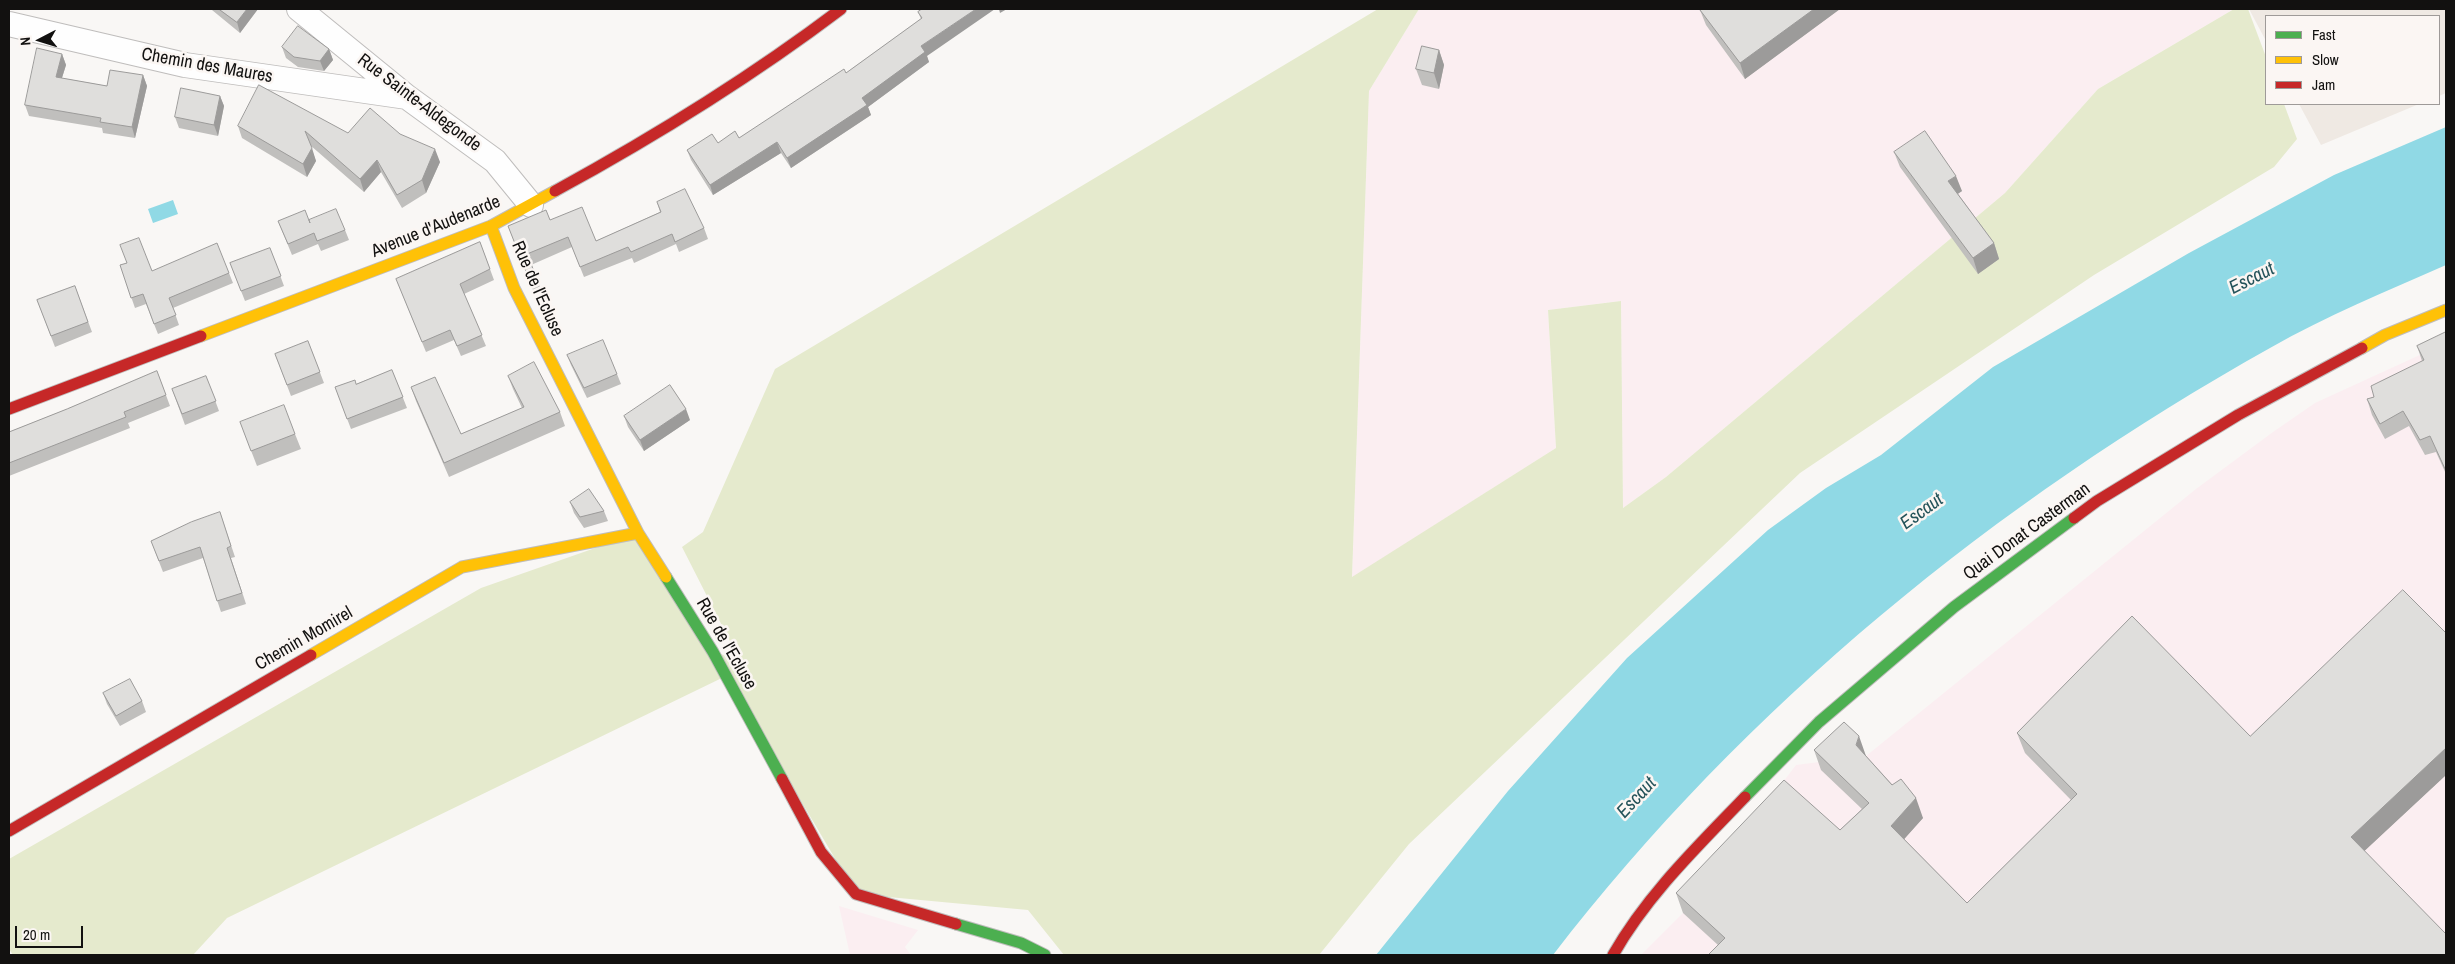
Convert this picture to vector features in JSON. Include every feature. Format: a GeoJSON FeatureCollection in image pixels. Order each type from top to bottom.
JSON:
{"type":"FeatureCollection","features":[{"type":"Feature","properties":{"kind":"street","name":"Rue Sainte-Aldegonde"},"geometry":{"type":"LineString","coordinates":[[299,9],[408,97],[495,161],[531,205]]}},
{"type":"Feature","properties":{"kind":"street","name":"Avenue d'Audenarde"},"geometry":{"type":"LineString","coordinates":[[9,410],[491,226],[637,146],[800,40],[841,9]]}},
{"type":"Feature","properties":{"kind":"street","name":"Chemin des Maures"},"geometry":{"type":"LineString","coordinates":[[9,24],[185,65],[408,97]]}},
{"type":"Feature","properties":{"kind":"street","name":"Rue de l'Ecluse"},"geometry":{"type":"LineString","coordinates":[[491,226],[514,288],[638,533],[713,652],[821,852],[856,894],[1021,943],[1045,955]]}},
{"type":"Feature","properties":{"kind":"street","name":"Quai Donat Casterman"},"geometry":{"type":"LineString","coordinates":[[1614,955],[1626,932],[1684,860],[1819,722],[1954,608],[2097,501],[2238,415],[2385,335],[2446,310]]}},
{"type":"Feature","properties":{"kind":"street","name":"Chemin Momirel"},"geometry":{"type":"LineString","coordinates":[[9,831],[462,567],[638,533]]}},
{"type":"Feature","properties":{"kind":"shaded area"},"geometry":{"type":"Polygon","coordinates":[[[1419,9],[2234,9],[2098,89],[2005,193],[1666,477],[1623,508],[1621,301],[1548,310],[1556,448],[1352,578],[1369,91],[1419,9]]]}},
{"type":"Feature","properties":{"kind":"shaded area"},"geometry":{"type":"Polygon","coordinates":[[[2249,9],[2446,9],[2446,93],[2440,96],[2440,15],[2265,15],[2265,39],[2249,9]]]}},
{"type":"Feature","properties":{"kind":"shaded area"},"geometry":{"type":"Polygon","coordinates":[[[2300,105],[2417,105],[2321,145],[2300,105]]]}},
{"type":"Feature","properties":{"kind":"shaded area"},"geometry":{"type":"Polygon","coordinates":[[[2446,343],[2446,955],[1641,955],[1683,913],[1796,765],[1866,756],[2196,489],[2273,432],[2315,403],[2446,343]]]}},
{"type":"Feature","properties":{"kind":"shaded area"},"geometry":{"type":"Polygon","coordinates":[[[839,906],[918,930],[905,947],[911,955],[850,955],[839,906]]]}},
{"type":"Feature","properties":{"kind":"green space"},"geometry":{"type":"Polygon","coordinates":[[[1378,9],[1419,9],[1369,91],[1352,577],[1556,448],[1548,310],[1621,301],[1623,508],[1666,477],[2005,193],[2098,89],[2234,9],[2248,9],[2265,54],[2265,105],[2284,105],[2297,139],[2274,167],[2094,275],[1800,473],[1409,844],[1319,955],[1064,955],[1028,910],[856,894],[713,652],[739,659],[682,547],[703,532],[775,369],[1378,9]]]}},
{"type":"Feature","properties":{"kind":"green space"},"geometry":{"type":"Polygon","coordinates":[[[638,533],[726,676],[227,918],[193,955],[13,955],[9,949],[9,859],[481,588],[638,533]]]}},
{"type":"Feature","properties":{"kind":"water","name":"Escaut"},"geometry":{"type":"Polygon","coordinates":[[[2446,127],[2446,265],[2379,294],[2270,348],[2168,408],[2069,473],[1973,542],[1881,616],[1792,694],[1708,776],[1628,863],[1553,955],[1376,955],[1508,791],[1627,658],[1768,530],[1826,488],[1881,455],[1993,367],[2189,253],[2334,175],[2446,127]]]}},
{"type":"Feature","properties":{"kind":"water"},"geometry":{"type":"Polygon","coordinates":[[[173,200],[178,214],[153,223],[148,209],[173,200]]]}},
{"type":"Feature","properties":{"kind":"building"},"geometry":{"type":"Polygon","coordinates":[[[219,9],[247,9],[237,22],[219,9]]]}},
{"type":"Feature","properties":{"kind":"building"},"geometry":{"type":"Polygon","coordinates":[[[922,9],[976,9],[921,46],[925,52],[862,98],[867,105],[787,158],[777,142],[710,185],[687,150],[712,134],[718,143],[735,131],[739,138],[844,69],[846,73],[922,18],[918,12],[922,9]]]}},
{"type":"Feature","properties":{"kind":"building"},"geometry":{"type":"Polygon","coordinates":[[[1814,9],[1740,63],[1700,10],[1814,9]]]}},
{"type":"Feature","properties":{"kind":"building"},"geometry":{"type":"Polygon","coordinates":[[[298,26],[329,49],[320,61],[294,57],[282,47],[298,26]]]}},
{"type":"Feature","properties":{"kind":"building"},"geometry":{"type":"Polygon","coordinates":[[[1422,46],[1439,50],[1434,73],[1416,69],[1422,46]]]}},
{"type":"Feature","properties":{"kind":"building"},"geometry":{"type":"Polygon","coordinates":[[[37,48],[62,54],[56,77],[107,86],[110,70],[143,75],[132,127],[100,122],[101,118],[25,105],[37,48]]]}},
{"type":"Feature","properties":{"kind":"building"},"geometry":{"type":"Polygon","coordinates":[[[259,85],[348,133],[370,108],[400,134],[435,149],[422,180],[397,195],[377,160],[360,179],[305,131],[312,148],[303,164],[238,126],[259,85]]]}},
{"type":"Feature","properties":{"kind":"building"},"geometry":{"type":"Polygon","coordinates":[[[181,88],[220,96],[214,125],[175,117],[181,88]]]}},
{"type":"Feature","properties":{"kind":"building"},"geometry":{"type":"Polygon","coordinates":[[[1925,131],[1956,176],[1948,181],[1994,243],[1973,258],[1894,152],[1925,131]]]}},
{"type":"Feature","properties":{"kind":"building"},"geometry":{"type":"Polygon","coordinates":[[[685,189],[704,228],[675,242],[672,234],[631,252],[628,247],[580,267],[568,237],[527,254],[536,276],[529,279],[508,226],[546,210],[550,220],[582,207],[596,241],[661,212],[657,202],[685,189]]]}},
{"type":"Feature","properties":{"kind":"building"},"geometry":{"type":"Polygon","coordinates":[[[336,209],[345,230],[317,241],[314,233],[288,244],[278,221],[305,210],[310,223],[309,220],[336,209]]]}},
{"type":"Feature","properties":{"kind":"building"},"geometry":{"type":"Polygon","coordinates":[[[139,238],[152,271],[217,243],[229,273],[169,298],[176,315],[154,324],[143,294],[131,298],[120,265],[127,263],[120,245],[139,238]]]}},
{"type":"Feature","properties":{"kind":"building"},"geometry":{"type":"Polygon","coordinates":[[[480,242],[490,269],[460,284],[482,335],[457,346],[450,330],[422,342],[396,279],[480,242]]]}},
{"type":"Feature","properties":{"kind":"building"},"geometry":{"type":"Polygon","coordinates":[[[270,248],[281,276],[241,291],[230,263],[270,248]]]}},
{"type":"Feature","properties":{"kind":"building"},"geometry":{"type":"Polygon","coordinates":[[[75,286],[88,322],[51,336],[37,300],[75,286]]]}},
{"type":"Feature","properties":{"kind":"building"},"geometry":{"type":"Polygon","coordinates":[[[2446,332],[2446,471],[2430,436],[2420,440],[2403,411],[2380,424],[2367,399],[2374,397],[2371,386],[2424,360],[2417,346],[2446,332]]]}},
{"type":"Feature","properties":{"kind":"building"},"geometry":{"type":"Polygon","coordinates":[[[603,340],[617,374],[584,388],[567,355],[603,340]]]}},
{"type":"Feature","properties":{"kind":"building"},"geometry":{"type":"Polygon","coordinates":[[[308,341],[320,372],[287,385],[275,354],[308,341]]]}},
{"type":"Feature","properties":{"kind":"building"},"geometry":{"type":"Polygon","coordinates":[[[534,362],[560,412],[444,463],[411,387],[435,377],[461,434],[524,407],[508,376],[534,362]]]}},
{"type":"Feature","properties":{"kind":"building"},"geometry":{"type":"Polygon","coordinates":[[[392,370],[403,397],[347,419],[335,387],[355,380],[356,384],[392,370]]]}},
{"type":"Feature","properties":{"kind":"building"},"geometry":{"type":"Polygon","coordinates":[[[157,371],[166,395],[124,412],[126,417],[9,463],[9,432],[157,371]]]}},
{"type":"Feature","properties":{"kind":"building"},"geometry":{"type":"Polygon","coordinates":[[[206,376],[216,401],[182,414],[172,389],[206,376]]]}},
{"type":"Feature","properties":{"kind":"building"},"geometry":{"type":"Polygon","coordinates":[[[670,385],[686,409],[640,440],[624,416],[670,385]]]}},
{"type":"Feature","properties":{"kind":"building"},"geometry":{"type":"Polygon","coordinates":[[[284,405],[295,434],[251,451],[240,422],[284,405]]]}},
{"type":"Feature","properties":{"kind":"building"},"geometry":{"type":"Polygon","coordinates":[[[589,489],[604,511],[580,517],[570,502],[589,489]]]}},
{"type":"Feature","properties":{"kind":"building"},"geometry":{"type":"Polygon","coordinates":[[[220,512],[231,546],[227,548],[242,593],[217,601],[200,547],[159,561],[151,541],[191,522],[220,512]]]}},
{"type":"Feature","properties":{"kind":"building"},"geometry":{"type":"Polygon","coordinates":[[[2403,590],[2446,633],[2446,748],[2351,837],[2446,934],[2446,955],[1708,955],[1725,938],[1676,893],[1784,780],[1840,830],[1869,803],[1814,750],[1844,722],[1859,736],[1856,745],[1892,785],[1901,779],[1916,798],[1891,826],[1967,903],[2077,794],[2017,733],[2132,616],[2250,736],[2403,590]]]}},
{"type":"Feature","properties":{"kind":"building"},"geometry":{"type":"Polygon","coordinates":[[[130,679],[142,701],[116,716],[103,693],[130,679]]]}},
{"type":"Feature","properties":{"kind":"traffic: fast"},"geometry":{"type":"LineString","coordinates":[[1745,797],[1819,722],[1954,607],[2074,518]]}},
{"type":"Feature","properties":{"kind":"traffic: fast"},"geometry":{"type":"LineString","coordinates":[[666,577],[713,652],[782,779]]}},
{"type":"Feature","properties":{"kind":"traffic: fast"},"geometry":{"type":"LineString","coordinates":[[956,924],[1021,943],[1045,955]]}},
{"type":"Feature","properties":{"kind":"traffic: slow"},"geometry":{"type":"LineString","coordinates":[[201,336],[491,226],[555,191]]}},
{"type":"Feature","properties":{"kind":"traffic: slow"},"geometry":{"type":"LineString","coordinates":[[491,226],[514,288],[638,533],[666,577]]}},
{"type":"Feature","properties":{"kind":"traffic: slow"},"geometry":{"type":"LineString","coordinates":[[2362,348],[2385,335],[2446,310]]}},
{"type":"Feature","properties":{"kind":"traffic: slow"},"geometry":{"type":"LineString","coordinates":[[311,655],[462,567],[638,533]]}},
{"type":"Feature","properties":{"kind":"traffic: jam"},"geometry":{"type":"LineString","coordinates":[[555,191],[701,105],[772,59],[841,9]]}},
{"type":"Feature","properties":{"kind":"traffic: jam"},"geometry":{"type":"LineString","coordinates":[[9,409],[201,336]]}},
{"type":"Feature","properties":{"kind":"traffic: jam"},"geometry":{"type":"LineString","coordinates":[[2074,518],[2097,501],[2238,415],[2362,348]]}},
{"type":"Feature","properties":{"kind":"traffic: jam"},"geometry":{"type":"LineString","coordinates":[[9,831],[311,655]]}},
{"type":"Feature","properties":{"kind":"traffic: jam"},"geometry":{"type":"LineString","coordinates":[[782,779],[821,852],[856,894],[956,924]]}},
{"type":"Feature","properties":{"kind":"traffic: jam"},"geometry":{"type":"LineString","coordinates":[[1613,955],[1641,912],[1657,892],[1745,797]]}}]}
